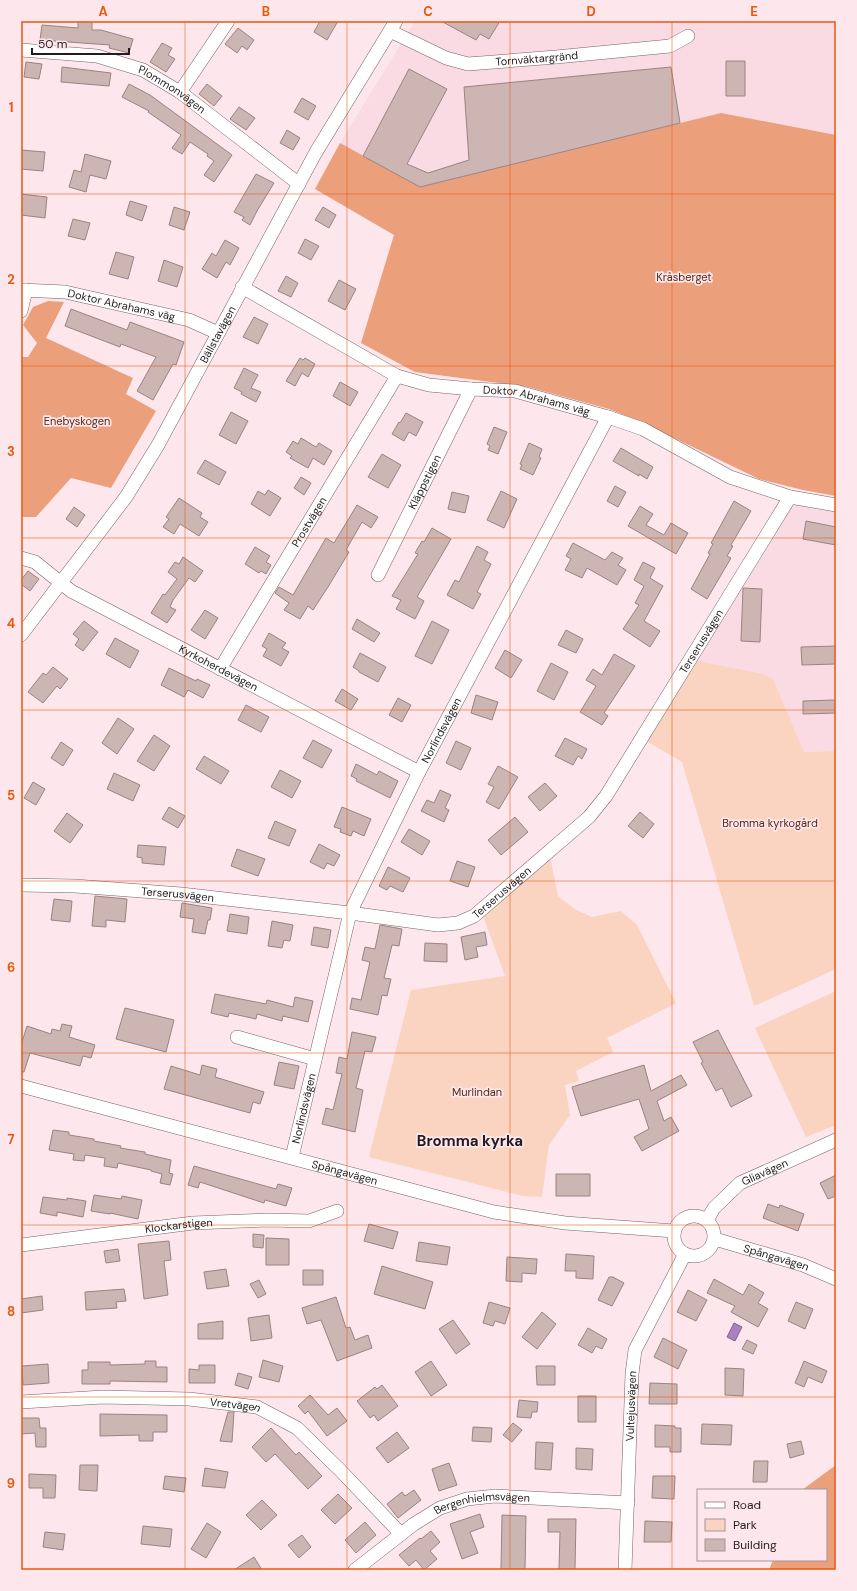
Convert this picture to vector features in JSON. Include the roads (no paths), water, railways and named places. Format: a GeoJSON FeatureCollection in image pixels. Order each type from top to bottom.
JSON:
{"type":"FeatureCollection","features":[{"type":"Feature","properties":{"kind":"street"},"geometry":{"type":"LineString","coordinates":[[180,92],[228,21]]}},
{"type":"Feature","properties":{"kind":"street","name":"Tornväktargränd"},"geometry":{"type":"LineString","coordinates":[[393,26],[446,58],[468,64],[670,46],[688,36]]}},
{"type":"Feature","properties":{"kind":"street","name":"Bällstavägen"},"geometry":{"type":"LineString","coordinates":[[21,635],[130,490],[158,445],[316,152],[393,26]]}},
{"type":"Feature","properties":{"kind":"street","name":"Plommonvägen"},"geometry":{"type":"LineString","coordinates":[[21,50],[98,56],[143,70],[180,92],[299,184]]}},
{"type":"Feature","properties":{"kind":"street","name":"Doktor Abrahams väg"},"geometry":{"type":"LineString","coordinates":[[242,287],[397,376],[430,385],[515,391],[608,417],[643,430],[730,477],[790,497],[836,505]]}},
{"type":"Feature","properties":{"kind":"street"},"geometry":{"type":"LineString","coordinates":[[21,311],[23,290]]}},
{"type":"Feature","properties":{"kind":"street","name":"Doktor Abrahams väg"},"geometry":{"type":"LineString","coordinates":[[23,290],[65,292],[166,314],[189,320],[218,333]]}},
{"type":"Feature","properties":{"kind":"street","name":"Prostvägen"},"geometry":{"type":"LineString","coordinates":[[220,669],[397,376]]}},
{"type":"Feature","properties":{"kind":"street","name":"Kläppstigen"},"geometry":{"type":"LineString","coordinates":[[378,575],[471,389]]}},
{"type":"Feature","properties":{"kind":"street","name":"Norlindsvägen"},"geometry":{"type":"LineString","coordinates":[[292,1157],[350,913],[419,772],[608,417]]}},
{"type":"Feature","properties":{"kind":"street","name":"Terserusvägen"},"geometry":{"type":"LineString","coordinates":[[21,885],[74,886],[181,894],[350,913],[438,925],[458,923],[474,916],[588,817],[606,796],[790,497]]}},
{"type":"Feature","properties":{"kind":"street","name":"Kyrkoherdevägen"},"geometry":{"type":"LineString","coordinates":[[21,558],[35,562],[71,591],[419,772]]}},
{"type":"Feature","properties":{"kind":"street","name":"Norlindsvägen"},"geometry":{"type":"LineString","coordinates":[[237,1037],[315,1059]]}},
{"type":"Feature","properties":{"kind":"street","name":"Spångavägen"},"geometry":{"type":"LineString","coordinates":[[21,1086],[494,1212],[565,1223],[674,1231]]}},
{"type":"Feature","properties":{"kind":"street","name":"Gliavägen"},"geometry":{"type":"LineString","coordinates":[[708,1220],[714,1208],[740,1183],[836,1140]]}},
{"type":"Feature","properties":{"kind":"street","name":"Klockarstigen"},"geometry":{"type":"LineString","coordinates":[[21,1244],[193,1223],[309,1220],[337,1211]]}},
{"type":"Feature","properties":{"kind":"street"},"geometry":{"type":"LineString","coordinates":[[691,1216],[700,1216],[708,1220],[713,1229],[715,1240],[711,1248],[703,1255],[694,1257],[684,1254],[675,1244],[674,1231],[678,1224],[683,1219],[691,1216]]}},
{"type":"Feature","properties":{"kind":"street","name":"Spångavägen"},"geometry":{"type":"LineString","coordinates":[[715,1240],[803,1265],[836,1280]]}},
{"type":"Feature","properties":{"kind":"street","name":"Vultejusvägen"},"geometry":{"type":"LineString","coordinates":[[625,1570],[632,1374],[635,1350],[684,1254]]}},
{"type":"Feature","properties":{"kind":"street","name":"Vretvägen"},"geometry":{"type":"LineString","coordinates":[[21,1402],[103,1397],[189,1399],[257,1407],[297,1428],[340,1470],[401,1534]]}},
{"type":"Feature","properties":{"kind":"street","name":"Bergenhielmsvägen"},"geometry":{"type":"LineString","coordinates":[[355,1570],[401,1534],[440,1508],[466,1499],[495,1496],[628,1503]]}},
{"type":"Feature","properties":{"kind":"district","name":"Bromma kyrka"},"geometry":{"type":"Point","coordinates":[470,1141]}},
{"type":"Feature","properties":{"kind":"park label","name":"Kråsberget"},"geometry":{"type":"Point","coordinates":[684,277]}},
{"type":"Feature","properties":{"kind":"park label","name":"Enebyskogen"},"geometry":{"type":"Point","coordinates":[77,421]}},
{"type":"Feature","properties":{"kind":"park label","name":"Bromma kyrkogård"},"geometry":{"type":"Point","coordinates":[770,823]}},
{"type":"Feature","properties":{"kind":"park label","name":"Murlindan"},"geometry":{"type":"Point","coordinates":[477,1092]}}]}
